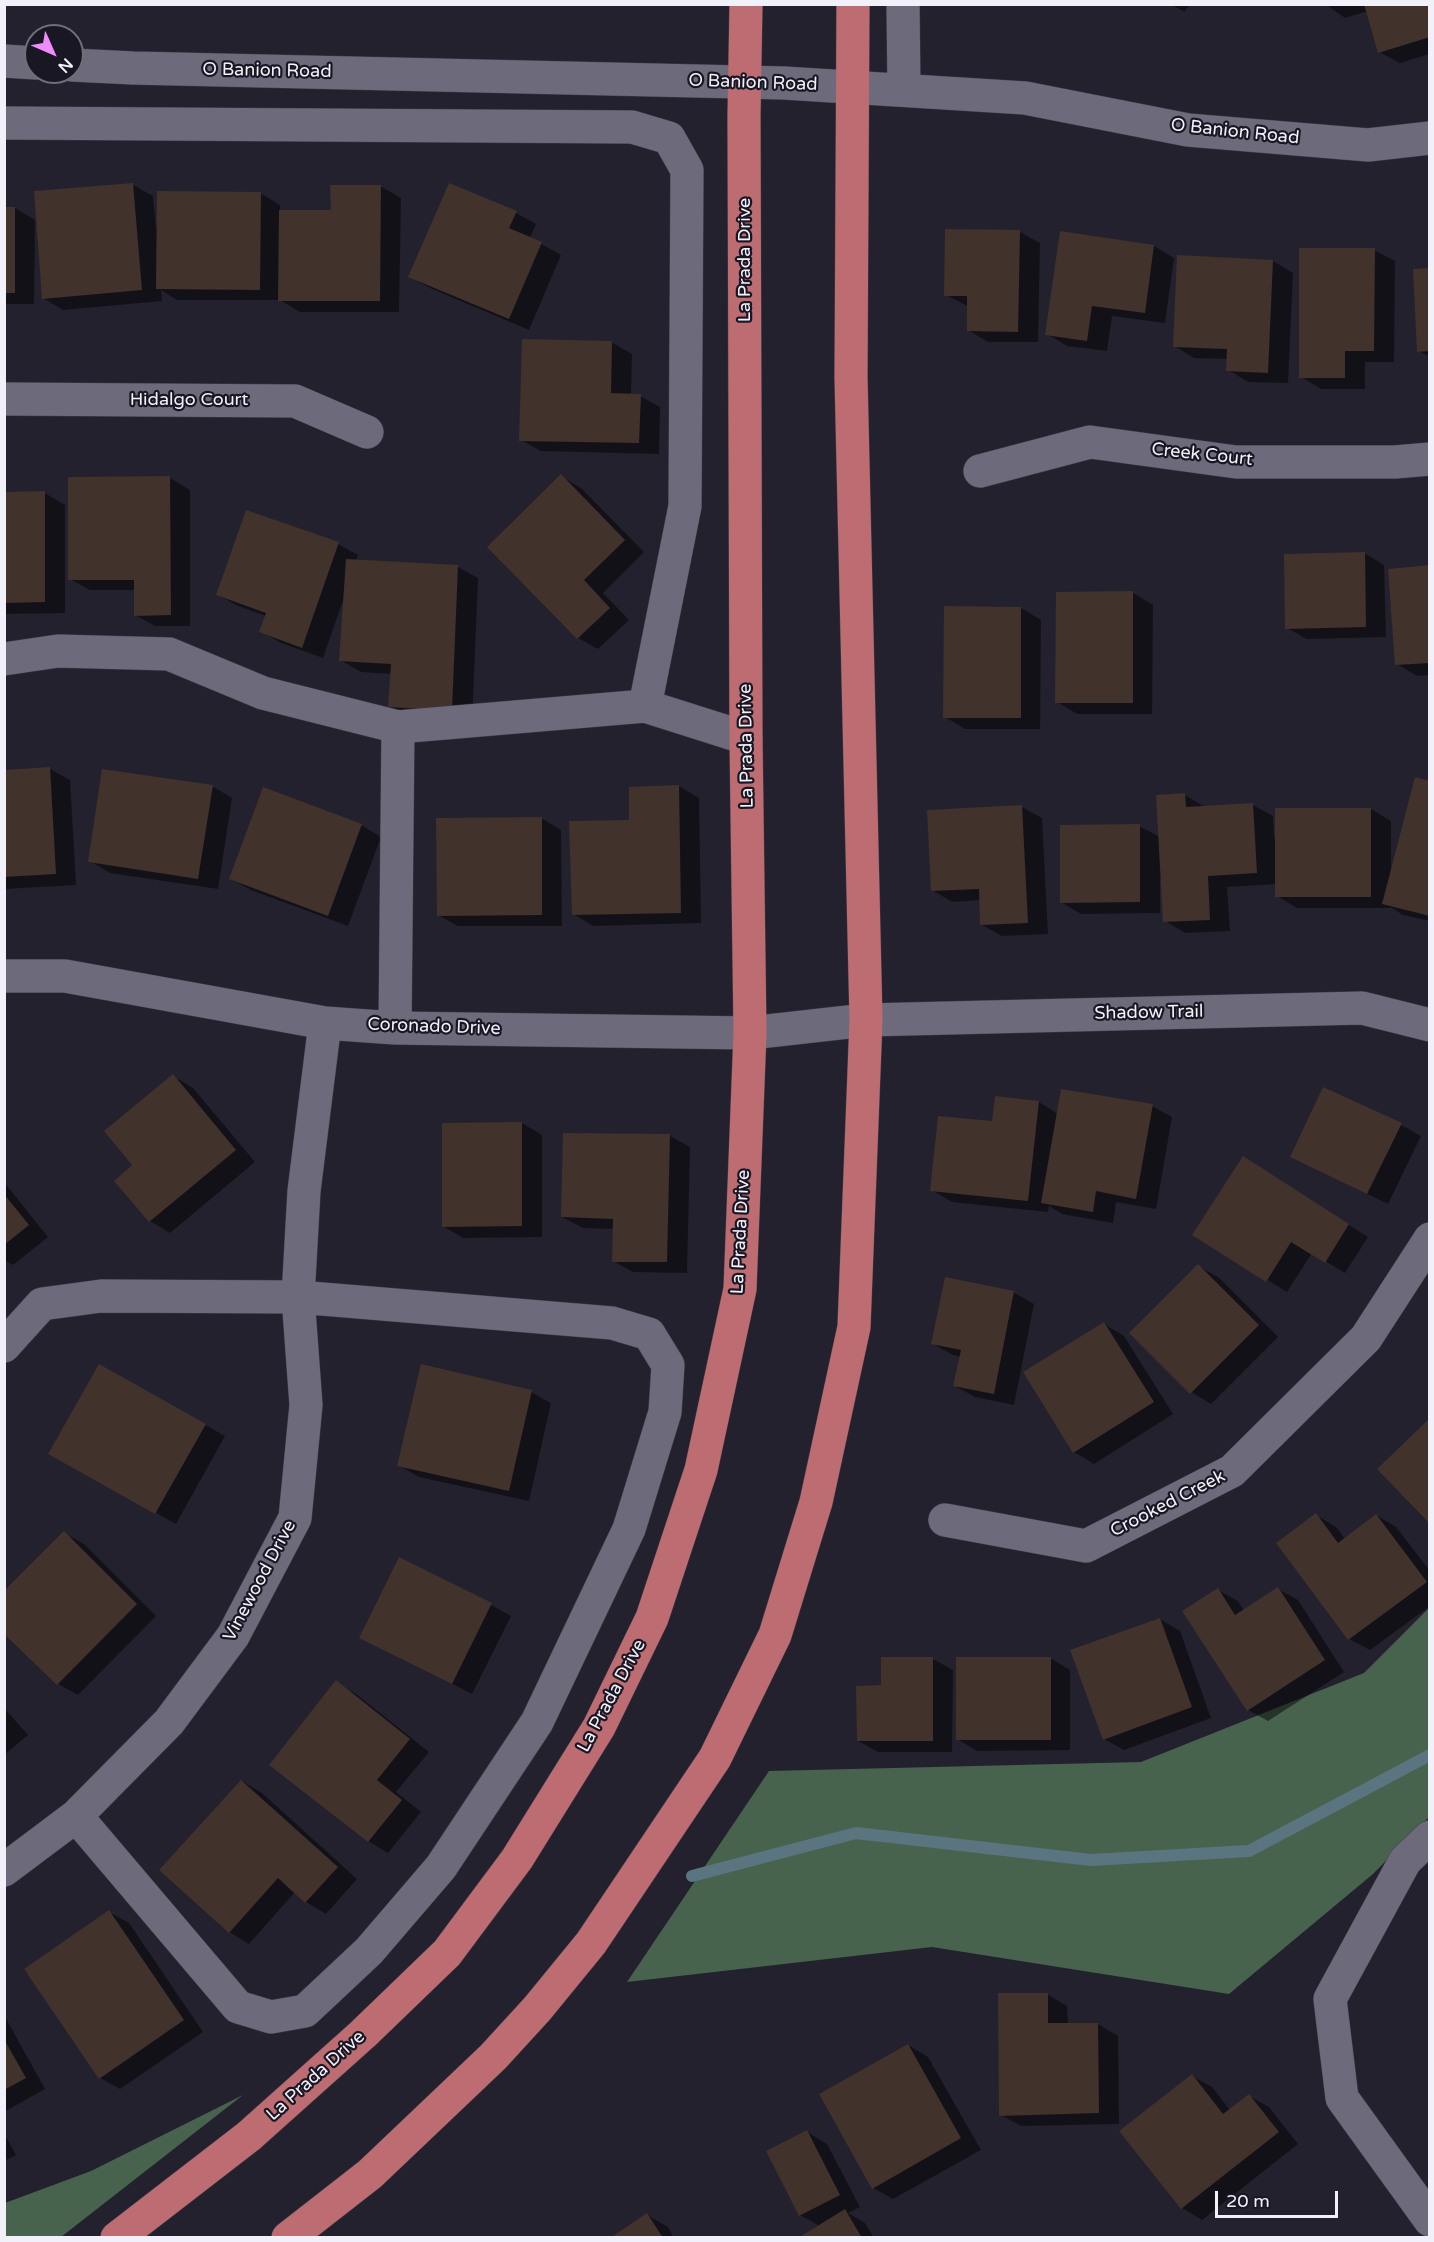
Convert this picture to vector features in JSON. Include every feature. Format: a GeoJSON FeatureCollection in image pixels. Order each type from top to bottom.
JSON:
{"type":"FeatureCollection","features":[{"type":"Feature","properties":{"kind":"main road","name":"La Prada Drive"},"geometry":{"type":"LineString","coordinates":[[117,2238],[249,2136],[363,2034],[447,1953],[517,1859],[599,1727],[652,1618],[701,1470],[740,1289],[750,1033],[746,738],[746,4]]}},
{"type":"Feature","properties":{"kind":"main road"},"geometry":{"type":"LineString","coordinates":[[288,2238],[370,2174],[493,2057],[537,2009],[591,1943],[715,1758],[775,1635],[816,1502],[854,1327],[866,1020],[851,377],[853,4]]}},
{"type":"Feature","properties":{"kind":"street"},"geometry":{"type":"LineString","coordinates":[[903,4],[904,90]]}},
{"type":"Feature","properties":{"kind":"street"},"geometry":{"type":"LineString","coordinates":[[4,62],[24,63]]}},
{"type":"Feature","properties":{"kind":"street","name":"O Banion Road"},"geometry":{"type":"LineString","coordinates":[[84,66],[746,82],[852,87],[1024,98],[1199,131],[1368,145],[1430,138]]}},
{"type":"Feature","properties":{"kind":"street"},"geometry":{"type":"LineString","coordinates":[[4,123],[632,127],[669,138],[687,170],[685,506],[645,706]]}},
{"type":"Feature","properties":{"kind":"street","name":"Hidalgo Court"},"geometry":{"type":"LineString","coordinates":[[4,399],[295,401],[367,432]]}},
{"type":"Feature","properties":{"kind":"street","name":"Creek Court"},"geometry":{"type":"LineString","coordinates":[[980,471],[1090,442],[1236,462],[1395,462],[1430,459]]}},
{"type":"Feature","properties":{"kind":"street"},"geometry":{"type":"LineString","coordinates":[[4,659],[58,651],[170,654],[263,693],[398,727],[645,706],[746,738]]}},
{"type":"Feature","properties":{"kind":"street"},"geometry":{"type":"LineString","coordinates":[[395,1028],[398,727]]}},
{"type":"Feature","properties":{"kind":"street","name":"Coronado Drive"},"geometry":{"type":"LineString","coordinates":[[4,976],[64,976],[325,1023],[395,1028],[750,1033],[866,1020]]}},
{"type":"Feature","properties":{"kind":"street","name":"Shadow Trail"},"geometry":{"type":"LineString","coordinates":[[866,1020],[1362,1008],[1430,1025]]}},
{"type":"Feature","properties":{"kind":"street","name":"Vinewood Drive"},"geometry":{"type":"LineString","coordinates":[[4,1870],[76,1816],[169,1722],[234,1636],[295,1518],[306,1406],[298,1297],[304,1191],[325,1023]]}},
{"type":"Feature","properties":{"kind":"street","name":"Crooked Creek"},"geometry":{"type":"LineString","coordinates":[[945,1520],[1086,1546],[1232,1471],[1366,1338],[1430,1239]]}},
{"type":"Feature","properties":{"kind":"street"},"geometry":{"type":"LineString","coordinates":[[4,1346],[42,1304],[101,1296],[298,1297],[612,1323],[649,1334],[668,1365],[665,1412],[629,1529],[537,1722],[441,1867],[369,1951],[304,2011],[271,2017],[237,2007],[76,1816]]}},
{"type":"Feature","properties":{"kind":"street"},"geometry":{"type":"LineString","coordinates":[[1430,1837],[1405,1861],[1330,1999],[1342,2098],[1430,2220]]}},
{"type":"Feature","properties":{"kind":"green space"},"geometry":{"type":"Polygon","coordinates":[[[1429,1608],[1429,1817],[1373,1874],[1229,1994],[932,1947],[627,1982],[769,1771],[1141,1762],[1364,1673],[1429,1608]]]}},
{"type":"Feature","properties":{"kind":"green space"},"geometry":{"type":"Polygon","coordinates":[[[243,2095],[61,2237],[5,2237],[5,2203],[91,2171],[243,2095]]]}},
{"type":"Feature","properties":{"kind":"building"},"geometry":{"type":"Polygon","coordinates":[[[1364,4],[1430,4],[1430,37],[1378,53],[1364,4]]]}},
{"type":"Feature","properties":{"kind":"building"},"geometry":{"type":"Polygon","coordinates":[[[133,183],[142,290],[42,299],[34,191],[133,183]]]}},
{"type":"Feature","properties":{"kind":"building"},"geometry":{"type":"Polygon","coordinates":[[[449,183],[517,211],[509,228],[542,242],[509,319],[408,277],[449,183]]]}},
{"type":"Feature","properties":{"kind":"building"},"geometry":{"type":"Polygon","coordinates":[[[330,185],[381,185],[380,301],[278,301],[279,210],[331,210],[330,185]]]}},
{"type":"Feature","properties":{"kind":"building"},"geometry":{"type":"Polygon","coordinates":[[[157,191],[261,192],[260,290],[156,289],[157,191]]]}},
{"type":"Feature","properties":{"kind":"building"},"geometry":{"type":"Polygon","coordinates":[[[4,207],[15,207],[15,293],[4,293],[4,207]]]}},
{"type":"Feature","properties":{"kind":"building"},"geometry":{"type":"Polygon","coordinates":[[[945,229],[1020,230],[1018,332],[967,331],[967,296],[944,296],[945,229]]]}},
{"type":"Feature","properties":{"kind":"building"},"geometry":{"type":"Polygon","coordinates":[[[1060,231],[1154,245],[1145,313],[1092,306],[1087,341],[1045,335],[1060,231]]]}},
{"type":"Feature","properties":{"kind":"building"},"geometry":{"type":"Polygon","coordinates":[[[1299,248],[1375,248],[1374,351],[1345,351],[1345,378],[1299,378],[1299,248]]]}},
{"type":"Feature","properties":{"kind":"building"},"geometry":{"type":"Polygon","coordinates":[[[1177,255],[1273,260],[1268,373],[1226,371],[1227,349],[1173,347],[1177,255]]]}},
{"type":"Feature","properties":{"kind":"building"},"geometry":{"type":"Polygon","coordinates":[[[1430,268],[1430,351],[1417,352],[1413,269],[1430,268]]]}},
{"type":"Feature","properties":{"kind":"building"},"geometry":{"type":"Polygon","coordinates":[[[522,339],[612,341],[611,393],[641,394],[639,443],[519,441],[522,339]]]}},
{"type":"Feature","properties":{"kind":"building"},"geometry":{"type":"Polygon","coordinates":[[[561,474],[625,540],[584,580],[610,608],[577,639],[487,547],[561,474]]]}},
{"type":"Feature","properties":{"kind":"building"},"geometry":{"type":"Polygon","coordinates":[[[170,476],[171,615],[134,616],[134,580],[68,580],[68,477],[170,476]]]}},
{"type":"Feature","properties":{"kind":"building"},"geometry":{"type":"Polygon","coordinates":[[[45,491],[45,602],[4,603],[4,492],[45,491]]]}},
{"type":"Feature","properties":{"kind":"building"},"geometry":{"type":"Polygon","coordinates":[[[246,510],[339,542],[302,648],[259,632],[266,613],[216,595],[246,510]]]}},
{"type":"Feature","properties":{"kind":"building"},"geometry":{"type":"Polygon","coordinates":[[[1365,552],[1366,627],[1285,629],[1284,554],[1365,552]]]}},
{"type":"Feature","properties":{"kind":"building"},"geometry":{"type":"Polygon","coordinates":[[[346,559],[458,565],[452,711],[388,707],[391,664],[339,661],[346,559]]]}},
{"type":"Feature","properties":{"kind":"building"},"geometry":{"type":"Polygon","coordinates":[[[1430,565],[1430,663],[1395,665],[1388,569],[1430,565]]]}},
{"type":"Feature","properties":{"kind":"building"},"geometry":{"type":"Polygon","coordinates":[[[1133,591],[1133,703],[1055,703],[1056,592],[1133,591]]]}},
{"type":"Feature","properties":{"kind":"building"},"geometry":{"type":"Polygon","coordinates":[[[944,606],[1021,607],[1021,718],[943,718],[944,606]]]}},
{"type":"Feature","properties":{"kind":"building"},"geometry":{"type":"Polygon","coordinates":[[[50,767],[56,874],[4,877],[4,770],[50,767]]]}},
{"type":"Feature","properties":{"kind":"building"},"geometry":{"type":"Polygon","coordinates":[[[102,769],[213,785],[198,879],[88,862],[102,769]]]}},
{"type":"Feature","properties":{"kind":"building"},"geometry":{"type":"Polygon","coordinates":[[[1415,777],[1430,781],[1430,916],[1382,904],[1415,777]]]}},
{"type":"Feature","properties":{"kind":"building"},"geometry":{"type":"Polygon","coordinates":[[[679,785],[681,913],[572,915],[569,821],[629,820],[629,787],[679,785]]]}},
{"type":"Feature","properties":{"kind":"building"},"geometry":{"type":"Polygon","coordinates":[[[263,787],[362,824],[328,916],[229,879],[263,787]]]}},
{"type":"Feature","properties":{"kind":"building"},"geometry":{"type":"Polygon","coordinates":[[[1185,793],[1186,807],[1253,803],[1257,873],[1208,876],[1210,920],[1163,922],[1156,795],[1185,793]]]}},
{"type":"Feature","properties":{"kind":"building"},"geometry":{"type":"Polygon","coordinates":[[[1022,805],[1028,923],[980,925],[979,889],[931,891],[927,810],[1022,805]]]}},
{"type":"Feature","properties":{"kind":"building"},"geometry":{"type":"Polygon","coordinates":[[[1275,808],[1371,808],[1371,897],[1275,897],[1275,808]]]}},
{"type":"Feature","properties":{"kind":"building"},"geometry":{"type":"Polygon","coordinates":[[[542,817],[542,915],[437,916],[436,818],[542,817]]]}},
{"type":"Feature","properties":{"kind":"building"},"geometry":{"type":"Polygon","coordinates":[[[1140,824],[1140,902],[1060,903],[1060,825],[1140,824]]]}},
{"type":"Feature","properties":{"kind":"building"},"geometry":{"type":"Polygon","coordinates":[[[173,1074],[236,1150],[149,1222],[114,1181],[132,1165],[104,1131],[173,1074]]]}},
{"type":"Feature","properties":{"kind":"building"},"geometry":{"type":"Polygon","coordinates":[[[1323,1087],[1402,1123],[1367,1194],[1290,1157],[1323,1087]]]}},
{"type":"Feature","properties":{"kind":"building"},"geometry":{"type":"Polygon","coordinates":[[[1061,1089],[1153,1104],[1136,1199],[1096,1191],[1093,1212],[1041,1203],[1061,1089]]]}},
{"type":"Feature","properties":{"kind":"building"},"geometry":{"type":"Polygon","coordinates":[[[995,1096],[1039,1101],[1028,1201],[930,1191],[938,1116],[992,1121],[995,1096]]]}},
{"type":"Feature","properties":{"kind":"building"},"geometry":{"type":"Polygon","coordinates":[[[522,1122],[522,1226],[442,1227],[442,1123],[522,1122]]]}},
{"type":"Feature","properties":{"kind":"building"},"geometry":{"type":"Polygon","coordinates":[[[563,1133],[670,1134],[667,1262],[612,1262],[613,1219],[561,1217],[563,1133]]]}},
{"type":"Feature","properties":{"kind":"building"},"geometry":{"type":"Polygon","coordinates":[[[1243,1156],[1349,1224],[1325,1263],[1291,1242],[1266,1282],[1192,1235],[1243,1156]]]}},
{"type":"Feature","properties":{"kind":"building"},"geometry":{"type":"Polygon","coordinates":[[[4,1194],[29,1225],[4,1245],[4,1194]]]}},
{"type":"Feature","properties":{"kind":"building"},"geometry":{"type":"Polygon","coordinates":[[[1198,1264],[1259,1325],[1190,1394],[1129,1333],[1198,1264]]]}},
{"type":"Feature","properties":{"kind":"building"},"geometry":{"type":"Polygon","coordinates":[[[945,1277],[1014,1291],[994,1394],[953,1386],[961,1350],[931,1344],[945,1277]]]}},
{"type":"Feature","properties":{"kind":"building"},"geometry":{"type":"Polygon","coordinates":[[[1104,1322],[1154,1402],[1073,1453],[1023,1372],[1104,1322]]]}},
{"type":"Feature","properties":{"kind":"building"},"geometry":{"type":"Polygon","coordinates":[[[99,1364],[206,1424],[155,1514],[48,1454],[99,1364]]]}},
{"type":"Feature","properties":{"kind":"building"},"geometry":{"type":"Polygon","coordinates":[[[421,1364],[532,1390],[509,1491],[397,1466],[421,1364]]]}},
{"type":"Feature","properties":{"kind":"building"},"geometry":{"type":"Polygon","coordinates":[[[1430,1418],[1430,1524],[1377,1469],[1430,1418]]]}},
{"type":"Feature","properties":{"kind":"building"},"geometry":{"type":"Polygon","coordinates":[[[1316,1513],[1338,1543],[1376,1514],[1427,1582],[1348,1640],[1276,1543],[1316,1513]]]}},
{"type":"Feature","properties":{"kind":"building"},"geometry":{"type":"Polygon","coordinates":[[[64,1531],[137,1604],[57,1685],[4,1634],[4,1591],[64,1531]]]}},
{"type":"Feature","properties":{"kind":"building"},"geometry":{"type":"Polygon","coordinates":[[[399,1557],[492,1603],[452,1684],[359,1638],[399,1557]]]}},
{"type":"Feature","properties":{"kind":"building"},"geometry":{"type":"Polygon","coordinates":[[[1278,1587],[1325,1660],[1247,1711],[1182,1611],[1218,1588],[1235,1615],[1278,1587]]]}},
{"type":"Feature","properties":{"kind":"building"},"geometry":{"type":"Polygon","coordinates":[[[1160,1618],[1192,1707],[1103,1740],[1070,1650],[1160,1618]]]}},
{"type":"Feature","properties":{"kind":"building"},"geometry":{"type":"Polygon","coordinates":[[[881,1657],[933,1657],[933,1741],[857,1741],[856,1686],[881,1685],[881,1657]]]}},
{"type":"Feature","properties":{"kind":"building"},"geometry":{"type":"Polygon","coordinates":[[[956,1657],[1051,1657],[1051,1740],[956,1740],[956,1657]]]}},
{"type":"Feature","properties":{"kind":"building"},"geometry":{"type":"Polygon","coordinates":[[[336,1680],[410,1739],[377,1780],[402,1800],[368,1842],[269,1765],[336,1680]]]}},
{"type":"Feature","properties":{"kind":"building"},"geometry":{"type":"Polygon","coordinates":[[[241,1780],[338,1867],[305,1903],[278,1878],[229,1933],[159,1870],[241,1780]]]}},
{"type":"Feature","properties":{"kind":"building"},"geometry":{"type":"Polygon","coordinates":[[[109,1910],[184,2020],[99,2079],[24,1969],[109,1910]]]}},
{"type":"Feature","properties":{"kind":"building"},"geometry":{"type":"Polygon","coordinates":[[[998,1993],[1048,1993],[1048,2023],[1098,2023],[1099,2113],[999,2116],[998,1993]]]}},
{"type":"Feature","properties":{"kind":"building"},"geometry":{"type":"Polygon","coordinates":[[[4,2039],[26,2078],[4,2090],[4,2039]]]}},
{"type":"Feature","properties":{"kind":"building"},"geometry":{"type":"Polygon","coordinates":[[[908,2044],[961,2138],[872,2189],[819,2094],[908,2044]]]}},
{"type":"Feature","properties":{"kind":"building"},"geometry":{"type":"Polygon","coordinates":[[[1192,2074],[1223,2114],[1249,2094],[1279,2132],[1181,2209],[1119,2131],[1192,2074]]]}},
{"type":"Feature","properties":{"kind":"building"},"geometry":{"type":"Polygon","coordinates":[[[807,2130],[840,2195],[799,2216],[766,2151],[807,2130]]]}},
{"type":"Feature","properties":{"kind":"building"},"geometry":{"type":"Polygon","coordinates":[[[845,2209],[862,2238],[798,2238],[845,2209]]]}},
{"type":"Feature","properties":{"kind":"building"},"geometry":{"type":"Polygon","coordinates":[[[647,2213],[663,2238],[610,2238],[647,2213]]]}},
{"type":"Feature","properties":{"kind":"waterway"},"geometry":{"type":"LineString","coordinates":[[692,1876],[856,1833],[1091,1860],[1249,1851],[1430,1755]]}}]}
